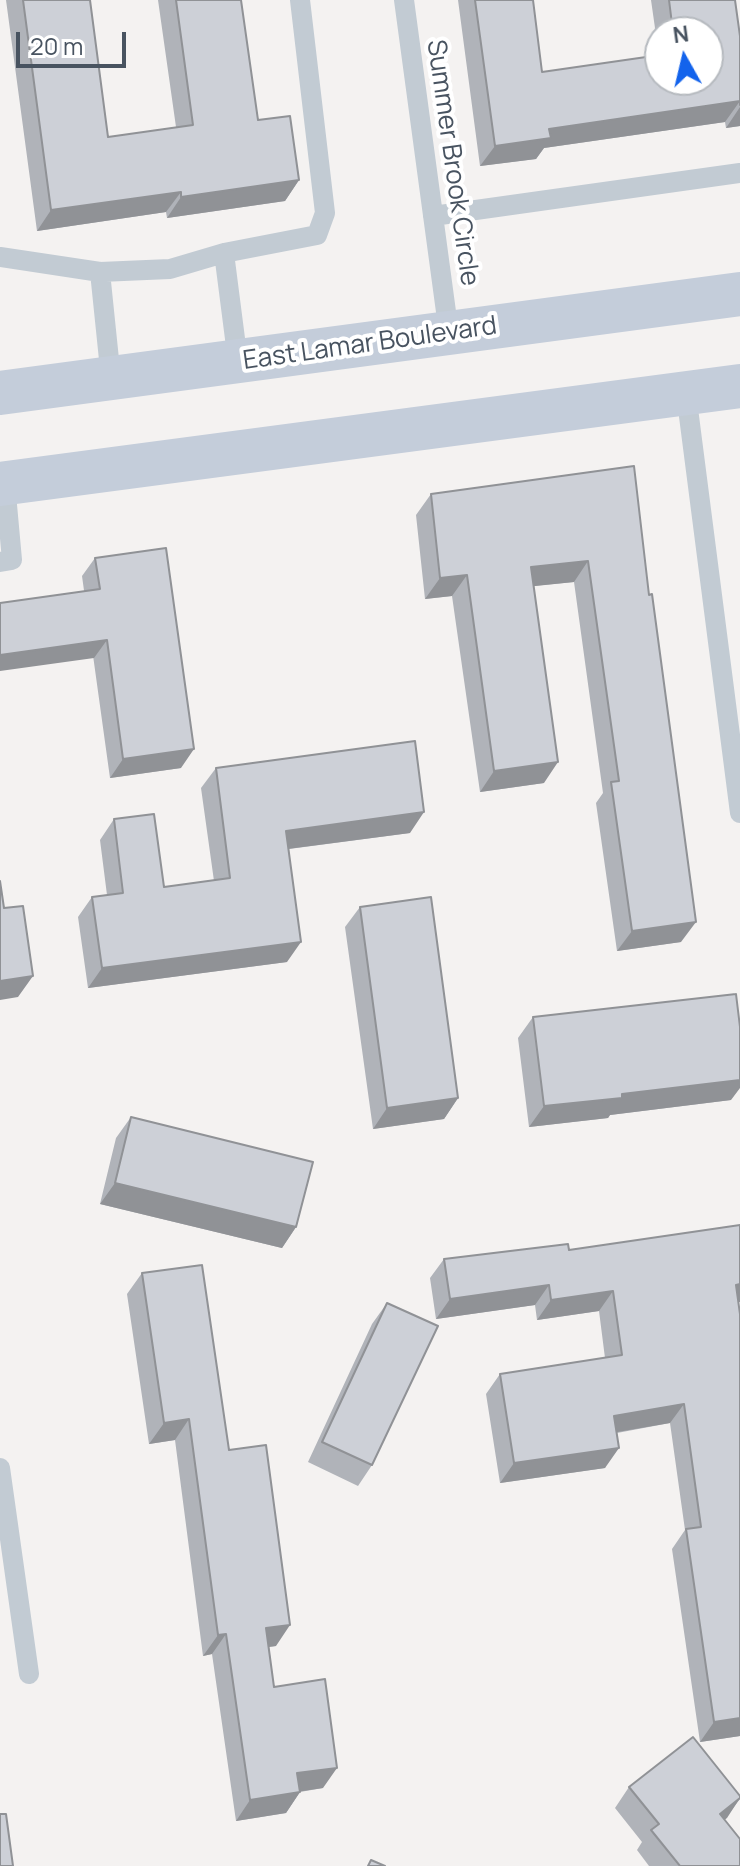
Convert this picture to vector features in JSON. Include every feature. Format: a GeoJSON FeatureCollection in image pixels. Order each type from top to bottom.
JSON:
{"type":"FeatureCollection","features":[{"type":"Feature","properties":{"kind":"main road","name":"East Lamar Boulevard"},"geometry":{"type":"LineString","coordinates":[[0,393],[740,294]]}},
{"type":"Feature","properties":{"kind":"main road"},"geometry":{"type":"LineString","coordinates":[[2,484],[740,386]]}},
{"type":"Feature","properties":{"kind":"lane"},"geometry":{"type":"LineString","coordinates":[[0,257],[100,272],[170,269],[224,253],[317,235],[325,213],[300,0]]}},
{"type":"Feature","properties":{"kind":"lane","name":"Summer Brook Circle"},"geometry":{"type":"LineString","coordinates":[[404,0],[449,334]]}},
{"type":"Feature","properties":{"kind":"lane"},"geometry":{"type":"LineString","coordinates":[[433,216],[740,173]]}},
{"type":"Feature","properties":{"kind":"lane"},"geometry":{"type":"LineString","coordinates":[[224,253],[238,362]]}},
{"type":"Feature","properties":{"kind":"lane"},"geometry":{"type":"LineString","coordinates":[[100,272],[111,379]]}},
{"type":"Feature","properties":{"kind":"lane"},"geometry":{"type":"LineString","coordinates":[[686,393],[740,813]]}},
{"type":"Feature","properties":{"kind":"lane"},"geometry":{"type":"LineString","coordinates":[[0,562],[12,560],[2,484]]}},
{"type":"Feature","properties":{"kind":"lane"},"geometry":{"type":"LineString","coordinates":[[0,1468],[29,1674]]}},
{"type":"Feature","properties":{"kind":"building"},"geometry":{"type":"Polygon","coordinates":[[[23,0],[90,0],[108,137],[193,125],[176,0],[241,0],[258,120],[290,116],[299,180],[181,197],[181,192],[51,210],[23,0]]]}},
{"type":"Feature","properties":{"kind":"building"},"geometry":{"type":"Polygon","coordinates":[[[475,0],[533,0],[542,72],[644,57],[644,96],[724,96],[724,16],[671,16],[669,0],[735,0],[740,36],[740,101],[549,129],[551,138],[495,146],[475,0]]]}},
{"type":"Feature","properties":{"kind":"building"},"geometry":{"type":"Polygon","coordinates":[[[634,466],[649,595],[652,594],[696,922],[632,931],[611,782],[619,781],[588,561],[531,567],[558,762],[494,771],[467,575],[440,578],[431,494],[634,466]]]}},
{"type":"Feature","properties":{"kind":"building"},"geometry":{"type":"Polygon","coordinates":[[[166,548],[194,749],[123,759],[107,640],[0,655],[0,603],[100,589],[95,558],[166,548]]]}},
{"type":"Feature","properties":{"kind":"building"},"geometry":{"type":"Polygon","coordinates":[[[415,741],[424,812],[286,831],[301,942],[102,968],[92,897],[123,893],[114,819],[154,814],[164,887],[230,878],[216,768],[415,741]]]}},
{"type":"Feature","properties":{"kind":"building"},"geometry":{"type":"Polygon","coordinates":[[[0,881],[4,908],[23,906],[33,976],[0,981],[0,881]]]}},
{"type":"Feature","properties":{"kind":"building"},"geometry":{"type":"Polygon","coordinates":[[[431,897],[458,1098],[387,1108],[360,907],[431,897]]]}},
{"type":"Feature","properties":{"kind":"building"},"geometry":{"type":"Polygon","coordinates":[[[736,994],[740,1027],[740,1080],[544,1106],[533,1017],[736,994]]]}},
{"type":"Feature","properties":{"kind":"building"},"geometry":{"type":"Polygon","coordinates":[[[131,1117],[313,1162],[296,1227],[115,1183],[131,1117]]]}},
{"type":"Feature","properties":{"kind":"building"},"geometry":{"type":"Polygon","coordinates":[[[740,1225],[740,1284],[736,1285],[740,1314],[740,1718],[714,1722],[686,1529],[701,1527],[684,1404],[614,1416],[619,1448],[514,1463],[500,1374],[622,1355],[613,1291],[551,1300],[549,1285],[450,1299],[444,1259],[568,1244],[569,1250],[740,1225]]]}},
{"type":"Feature","properties":{"kind":"building"},"geometry":{"type":"Polygon","coordinates":[[[202,1265],[229,1450],[266,1445],[290,1625],[266,1628],[274,1687],[325,1679],[337,1768],[297,1773],[300,1792],[250,1800],[226,1634],[218,1635],[189,1419],[164,1423],[142,1273],[202,1265]]]}},
{"type":"Feature","properties":{"kind":"building"},"geometry":{"type":"Polygon","coordinates":[[[387,1303],[438,1326],[372,1465],[322,1442],[387,1303]]]}},
{"type":"Feature","properties":{"kind":"building"},"geometry":{"type":"Polygon","coordinates":[[[693,1737],[740,1796],[720,1814],[740,1839],[740,1866],[680,1866],[651,1830],[659,1824],[629,1787],[693,1737]]]}},
{"type":"Feature","properties":{"kind":"building"},"geometry":{"type":"Polygon","coordinates":[[[0,1814],[6,1814],[13,1866],[0,1866],[0,1814]]]}},
{"type":"Feature","properties":{"kind":"building"},"geometry":{"type":"Polygon","coordinates":[[[371,1860],[385,1866],[368,1866],[371,1860]]]}}]}
